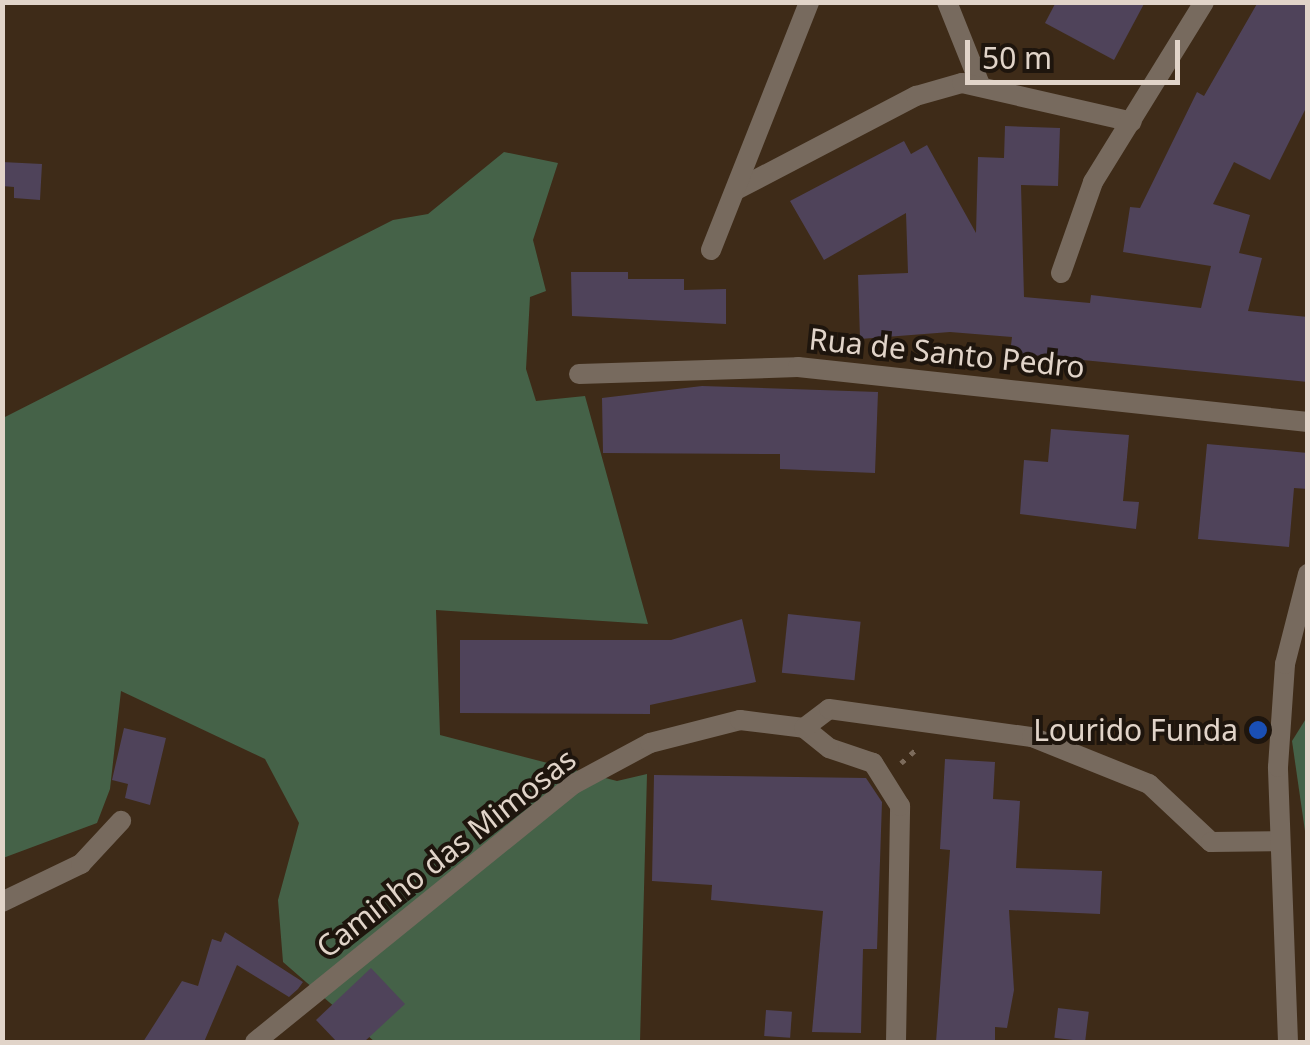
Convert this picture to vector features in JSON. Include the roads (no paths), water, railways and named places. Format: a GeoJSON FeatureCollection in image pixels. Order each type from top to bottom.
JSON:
{"type":"FeatureCollection","features":[{"type":"Feature","properties":{"kind":"street"},"geometry":{"type":"LineString","coordinates":[[711,250],[809,2]]}},
{"type":"Feature","properties":{"kind":"street"},"geometry":{"type":"LineString","coordinates":[[948,2],[980,82]]}},
{"type":"Feature","properties":{"kind":"street"},"geometry":{"type":"LineString","coordinates":[[1061,273],[1093,182],[1204,2]]}},
{"type":"Feature","properties":{"kind":"street"},"geometry":{"type":"LineString","coordinates":[[738,189],[916,96],[980,82],[1132,122]]}},
{"type":"Feature","properties":{"kind":"street","name":"Rua de Santo Pedro"},"geometry":{"type":"LineString","coordinates":[[579,374],[798,368],[1308,422]]}},
{"type":"Feature","properties":{"kind":"street"},"geometry":{"type":"LineString","coordinates":[[1288,1042],[1280,841],[1285,664],[1308,574]]}},
{"type":"Feature","properties":{"kind":"street"},"geometry":{"type":"LineString","coordinates":[[896,1042],[904,865],[900,806],[873,763],[829,748],[804,728],[829,709],[1032,736],[1149,784],[1211,842],[1280,841]]}},
{"type":"Feature","properties":{"kind":"street","name":"Caminho das Mimosas"},"geometry":{"type":"LineString","coordinates":[[255,1042],[574,784],[650,743],[740,720],[804,728]]}},
{"type":"Feature","properties":{"kind":"street"},"geometry":{"type":"LineString","coordinates":[[2,902],[80,864],[120,821]]}},
{"type":"Feature","properties":{"kind":"place","name":"Lourido Funda"},"geometry":{"type":"Point","coordinates":[1258,730]}}]}
